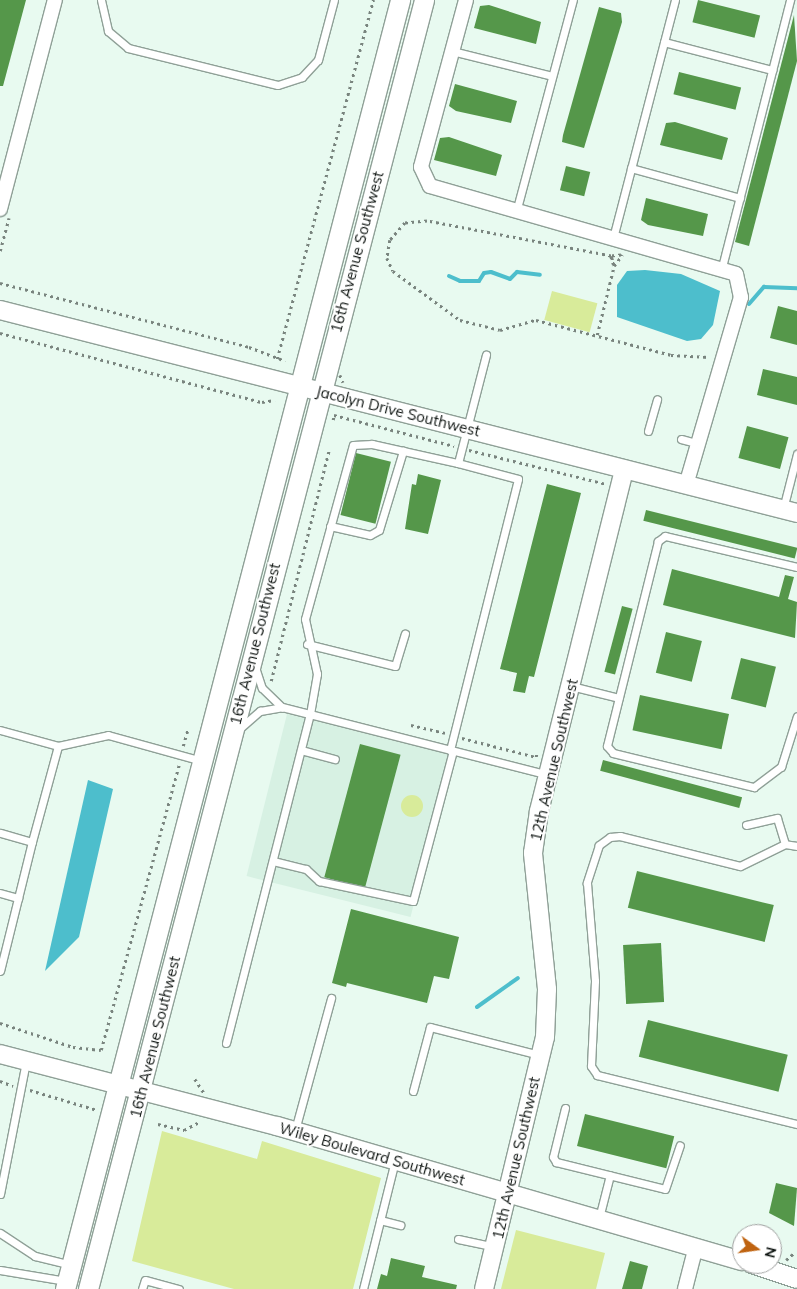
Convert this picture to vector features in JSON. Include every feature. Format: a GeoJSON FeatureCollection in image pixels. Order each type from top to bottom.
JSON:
{"type":"FeatureCollection","features":[{"type":"Feature","properties":{"kind":"main road","name":"16th Avenue Southwest"},"geometry":{"type":"LineString","coordinates":[[68,1278],[204,762],[297,386],[400,0]]}},
{"type":"Feature","properties":{"kind":"main road","name":"16th Avenue Southwest"},"geometry":{"type":"LineString","coordinates":[[88,1289],[142,1089],[319,391],[424,0]]}},
{"type":"Feature","properties":{"kind":"main road"},"geometry":{"type":"LineString","coordinates":[[239,707],[233,693],[250,627],[242,608]]}},
{"type":"Feature","properties":{"kind":"street"},"geometry":{"type":"LineString","coordinates":[[0,209],[55,0]]}},
{"type":"Feature","properties":{"kind":"street"},"geometry":{"type":"LineString","coordinates":[[466,0],[421,167],[425,180],[442,193],[722,267],[736,274],[741,297],[709,414],[696,443],[686,485]]}},
{"type":"Feature","properties":{"kind":"street","name":"Jacolyn Drive Southwest"},"geometry":{"type":"LineString","coordinates":[[0,310],[790,511]]}},
{"type":"Feature","properties":{"kind":"street","name":"12th Avenue Southwest"},"geometry":{"type":"LineString","coordinates":[[484,1289],[509,1194],[541,1055],[547,988],[533,853],[548,775],[624,469]]}},
{"type":"Feature","properties":{"kind":"street","name":"Wiley Boulevard Southwest"},"geometry":{"type":"LineString","coordinates":[[0,1054],[142,1089],[295,1131],[732,1259]]}},
{"type":"Feature","properties":{"kind":"street"},"geometry":{"type":"LineString","coordinates":[[685,1289],[695,1250]]}},
{"type":"Feature","properties":{"kind":"street"},"geometry":{"type":"LineString","coordinates":[[782,1269],[797,1270]]}},
{"type":"Feature","properties":{"kind":"street"},"geometry":{"type":"LineString","coordinates":[[782,1273],[797,1279]]}},
{"type":"Feature","properties":{"kind":"lane"},"geometry":{"type":"LineString","coordinates":[[101,0],[108,31],[128,48],[278,86],[302,77],[318,60],[334,0]]}},
{"type":"Feature","properties":{"kind":"lane"},"geometry":{"type":"LineString","coordinates":[[516,212],[573,0]]}},
{"type":"Feature","properties":{"kind":"lane"},"geometry":{"type":"LineString","coordinates":[[613,238],[675,0]]}},
{"type":"Feature","properties":{"kind":"lane"},"geometry":{"type":"LineString","coordinates":[[722,267],[790,0]]}},
{"type":"Feature","properties":{"kind":"lane"},"geometry":{"type":"LineString","coordinates":[[664,42],[772,70]]}},
{"type":"Feature","properties":{"kind":"lane"},"geometry":{"type":"LineString","coordinates":[[452,52],[552,76]]}},
{"type":"Feature","properties":{"kind":"lane"},"geometry":{"type":"LineString","coordinates":[[631,168],[740,198]]}},
{"type":"Feature","properties":{"kind":"lane"},"geometry":{"type":"LineString","coordinates":[[458,463],[486,355]]}},
{"type":"Feature","properties":{"kind":"lane"},"geometry":{"type":"LineString","coordinates":[[648,431],[656,399]]}},
{"type":"Feature","properties":{"kind":"lane"},"geometry":{"type":"LineString","coordinates":[[681,439],[696,443]]}},
{"type":"Feature","properties":{"kind":"lane"},"geometry":{"type":"LineString","coordinates":[[226,1043],[272,861],[310,714],[316,674],[307,644],[305,620],[353,445],[403,451],[458,463],[518,480],[413,901],[319,881],[306,869],[272,861]]}},
{"type":"Feature","properties":{"kind":"lane"},"geometry":{"type":"LineString","coordinates":[[330,526],[370,535],[379,530],[403,451]]}},
{"type":"Feature","properties":{"kind":"lane"},"geometry":{"type":"LineString","coordinates":[[790,511],[797,454]]}},
{"type":"Feature","properties":{"kind":"lane"},"geometry":{"type":"LineString","coordinates":[[797,566],[665,536],[658,541],[607,746],[613,753],[754,787],[770,780],[781,767],[797,716]]}},
{"type":"Feature","properties":{"kind":"lane"},"geometry":{"type":"LineString","coordinates":[[307,644],[395,666],[405,634]]}},
{"type":"Feature","properties":{"kind":"lane"},"geometry":{"type":"LineString","coordinates":[[252,656],[262,688],[282,707]]}},
{"type":"Feature","properties":{"kind":"lane"},"geometry":{"type":"LineString","coordinates":[[570,686],[619,698]]}},
{"type":"Feature","properties":{"kind":"lane"},"geometry":{"type":"LineString","coordinates":[[231,739],[260,711],[282,707],[548,775]]}},
{"type":"Feature","properties":{"kind":"lane"},"geometry":{"type":"LineString","coordinates":[[0,730],[58,746],[108,735],[204,762]]}},
{"type":"Feature","properties":{"kind":"lane"},"geometry":{"type":"LineString","coordinates":[[0,971],[58,746]]}},
{"type":"Feature","properties":{"kind":"lane"},"geometry":{"type":"LineString","coordinates":[[301,750],[335,759]]}},
{"type":"Feature","properties":{"kind":"lane"},"geometry":{"type":"LineString","coordinates":[[746,825],[777,818],[785,844]]}},
{"type":"Feature","properties":{"kind":"lane"},"geometry":{"type":"LineString","coordinates":[[0,833],[32,842]]}},
{"type":"Feature","properties":{"kind":"lane"},"geometry":{"type":"LineString","coordinates":[[797,846],[785,844],[740,866],[620,836],[599,845],[587,883],[595,981],[591,1066],[597,1075],[797,1124]]}},
{"type":"Feature","properties":{"kind":"lane"},"geometry":{"type":"LineString","coordinates":[[0,894],[18,898]]}},
{"type":"Feature","properties":{"kind":"lane"},"geometry":{"type":"LineString","coordinates":[[295,1131],[331,998]]}},
{"type":"Feature","properties":{"kind":"lane"},"geometry":{"type":"LineString","coordinates":[[413,1091],[431,1025],[541,1055]]}},
{"type":"Feature","properties":{"kind":"lane"},"geometry":{"type":"LineString","coordinates":[[0,1194],[26,1060]]}},
{"type":"Feature","properties":{"kind":"lane"},"geometry":{"type":"LineString","coordinates":[[565,1108],[553,1157],[610,1175],[665,1189],[680,1145]]}},
{"type":"Feature","properties":{"kind":"lane"},"geometry":{"type":"LineString","coordinates":[[363,1289],[395,1161]]}},
{"type":"Feature","properties":{"kind":"lane"},"geometry":{"type":"LineString","coordinates":[[598,1221],[610,1175]]}},
{"type":"Feature","properties":{"kind":"lane"},"geometry":{"type":"LineString","coordinates":[[380,1220],[400,1225]]}},
{"type":"Feature","properties":{"kind":"lane"},"geometry":{"type":"LineString","coordinates":[[0,1233],[68,1278]]}},
{"type":"Feature","properties":{"kind":"lane"},"geometry":{"type":"LineString","coordinates":[[458,1239],[495,1248]]}},
{"type":"Feature","properties":{"kind":"lane"},"geometry":{"type":"LineString","coordinates":[[0,1270],[68,1278]]}},
{"type":"Feature","properties":{"kind":"lane"},"geometry":{"type":"LineString","coordinates":[[142,1289],[144,1280],[179,1289]]}},
{"type":"Feature","properties":{"kind":"path"},"geometry":{"type":"LineString","coordinates":[[277,359],[373,0]]}},
{"type":"Feature","properties":{"kind":"path"},"geometry":{"type":"LineString","coordinates":[[628,253],[611,256],[422,221],[398,229],[387,252],[388,264],[401,280],[460,320],[500,330],[536,320],[680,357],[714,356]]}},
{"type":"Feature","properties":{"kind":"path"},"geometry":{"type":"LineString","coordinates":[[597,335],[614,266],[621,255]]}},
{"type":"Feature","properties":{"kind":"path"},"geometry":{"type":"LineString","coordinates":[[611,256],[614,266]]}},
{"type":"Feature","properties":{"kind":"path"},"geometry":{"type":"LineString","coordinates":[[0,283],[249,347],[292,363]]}},
{"type":"Feature","properties":{"kind":"path"},"geometry":{"type":"LineString","coordinates":[[0,332],[262,402],[281,401]]}},
{"type":"Feature","properties":{"kind":"path"},"geometry":{"type":"LineString","coordinates":[[283,368],[285,361]]}},
{"type":"Feature","properties":{"kind":"path"},"geometry":{"type":"LineString","coordinates":[[275,400],[276,394]]}},
{"type":"Feature","properties":{"kind":"path"},"geometry":{"type":"LineString","coordinates":[[333,420],[334,415],[606,484],[604,493]]}},
{"type":"Feature","properties":{"kind":"path"},"geometry":{"type":"LineString","coordinates":[[272,685],[270,672],[329,450]]}},
{"type":"Feature","properties":{"kind":"path"},"geometry":{"type":"LineString","coordinates":[[411,725],[536,757],[538,748]]}},
{"type":"Feature","properties":{"kind":"path"},"geometry":{"type":"LineString","coordinates":[[0,1023],[73,1047],[101,1050],[188,728]]}},
{"type":"Feature","properties":{"kind":"path"},"geometry":{"type":"LineString","coordinates":[[0,1081],[101,1111]]}},
{"type":"Feature","properties":{"kind":"path"},"geometry":{"type":"LineString","coordinates":[[158,1124],[184,1130]]}},
{"type":"Feature","properties":{"kind":"shaded area"},"geometry":{"type":"Polygon","coordinates":[[[287,714],[451,755],[411,917],[247,876],[287,714]]]}},
{"type":"Feature","properties":{"kind":"green space"},"geometry":{"type":"Polygon","coordinates":[[[552,291],[597,303],[590,332],[544,320],[552,291]]]}},
{"type":"Feature","properties":{"kind":"green space"},"geometry":{"type":"Polygon","coordinates":[[[412,795],[420,798],[423,806],[420,814],[412,817],[404,814],[401,806],[404,798],[412,795]]]}},
{"type":"Feature","properties":{"kind":"green space"},"geometry":{"type":"Polygon","coordinates":[[[162,1131],[257,1159],[262,1141],[381,1178],[353,1289],[234,1289],[132,1261],[162,1131]]]}},
{"type":"Feature","properties":{"kind":"green space"},"geometry":{"type":"Polygon","coordinates":[[[516,1230],[605,1253],[596,1289],[501,1289],[516,1230]]]}},
{"type":"Feature","properties":{"kind":"water"},"geometry":{"type":"Polygon","coordinates":[[[645,270],[681,274],[720,291],[713,325],[701,339],[687,341],[617,317],[617,285],[627,271],[645,270]]]}},
{"type":"Feature","properties":{"kind":"water"},"geometry":{"type":"Polygon","coordinates":[[[88,780],[113,789],[79,937],[45,971],[88,780]]]}},
{"type":"Feature","properties":{"kind":"building"},"geometry":{"type":"Polygon","coordinates":[[[0,0],[26,0],[3,86],[0,86],[0,0]]]}},
{"type":"Feature","properties":{"kind":"building"},"geometry":{"type":"Polygon","coordinates":[[[698,0],[760,15],[755,38],[692,22],[698,0]]]}},
{"type":"Feature","properties":{"kind":"building"},"geometry":{"type":"Polygon","coordinates":[[[489,5],[541,22],[536,44],[474,28],[480,6],[489,5]]]}},
{"type":"Feature","properties":{"kind":"building"},"geometry":{"type":"Polygon","coordinates":[[[599,7],[621,13],[622,22],[584,148],[562,142],[599,7]]]}},
{"type":"Feature","properties":{"kind":"building"},"geometry":{"type":"Polygon","coordinates":[[[794,15],[797,61],[749,246],[735,242],[794,15]]]}},
{"type":"Feature","properties":{"kind":"building"},"geometry":{"type":"Polygon","coordinates":[[[679,72],[741,87],[736,110],[673,94],[679,72]]]}},
{"type":"Feature","properties":{"kind":"building"},"geometry":{"type":"Polygon","coordinates":[[[455,84],[517,101],[511,123],[456,111],[449,106],[455,84]]]}},
{"type":"Feature","properties":{"kind":"building"},"geometry":{"type":"Polygon","coordinates":[[[675,122],[728,138],[722,160],[660,145],[666,123],[675,122]]]}},
{"type":"Feature","properties":{"kind":"building"},"geometry":{"type":"Polygon","coordinates":[[[449,137],[502,155],[496,176],[434,160],[440,138],[449,137]]]}},
{"type":"Feature","properties":{"kind":"building"},"geometry":{"type":"Polygon","coordinates":[[[566,166],[590,172],[584,196],[560,190],[566,166]]]}},
{"type":"Feature","properties":{"kind":"building"},"geometry":{"type":"Polygon","coordinates":[[[646,198],[708,214],[703,236],[648,225],[641,220],[646,198]]]}},
{"type":"Feature","properties":{"kind":"building"},"geometry":{"type":"Polygon","coordinates":[[[778,306],[797,311],[797,345],[770,338],[778,306]]]}},
{"type":"Feature","properties":{"kind":"building"},"geometry":{"type":"Polygon","coordinates":[[[763,369],[797,377],[797,405],[757,395],[763,369]]]}},
{"type":"Feature","properties":{"kind":"building"},"geometry":{"type":"Polygon","coordinates":[[[747,426],[789,437],[780,469],[738,458],[747,426]]]}},
{"type":"Feature","properties":{"kind":"building"},"geometry":{"type":"Polygon","coordinates":[[[356,453],[391,462],[375,524],[341,515],[356,453]]]}},
{"type":"Feature","properties":{"kind":"building"},"geometry":{"type":"Polygon","coordinates":[[[418,474],[441,480],[428,534],[405,529],[412,484],[416,485],[418,474]]]}},
{"type":"Feature","properties":{"kind":"building"},"geometry":{"type":"Polygon","coordinates":[[[547,484],[581,493],[534,677],[529,676],[525,693],[513,691],[517,673],[500,669],[547,484]]]}},
{"type":"Feature","properties":{"kind":"building"},"geometry":{"type":"Polygon","coordinates":[[[646,510],[797,548],[795,558],[643,521],[646,510]]]}},
{"type":"Feature","properties":{"kind":"building"},"geometry":{"type":"Polygon","coordinates":[[[672,569],[779,597],[785,575],[794,577],[788,599],[797,602],[795,638],[663,605],[672,569]]]}},
{"type":"Feature","properties":{"kind":"building"},"geometry":{"type":"Polygon","coordinates":[[[622,606],[633,609],[615,675],[604,672],[622,606]]]}},
{"type":"Feature","properties":{"kind":"building"},"geometry":{"type":"Polygon","coordinates":[[[666,632],[702,641],[692,682],[656,673],[666,632]]]}},
{"type":"Feature","properties":{"kind":"building"},"geometry":{"type":"Polygon","coordinates":[[[741,658],[776,667],[766,707],[731,699],[741,658]]]}},
{"type":"Feature","properties":{"kind":"building"},"geometry":{"type":"Polygon","coordinates":[[[640,695],[729,714],[722,749],[633,730],[640,695]]]}},
{"type":"Feature","properties":{"kind":"building"},"geometry":{"type":"Polygon","coordinates":[[[360,744],[401,755],[365,888],[324,877],[360,744]]]}},
{"type":"Feature","properties":{"kind":"building"},"geometry":{"type":"Polygon","coordinates":[[[603,760],[742,797],[739,808],[600,771],[603,760]]]}},
{"type":"Feature","properties":{"kind":"building"},"geometry":{"type":"Polygon","coordinates":[[[637,871],[774,905],[765,942],[628,908],[637,871]]]}},
{"type":"Feature","properties":{"kind":"building"},"geometry":{"type":"Polygon","coordinates":[[[351,909],[459,937],[449,979],[434,976],[427,1003],[347,983],[346,987],[332,983],[351,909]]]}},
{"type":"Feature","properties":{"kind":"building"},"geometry":{"type":"Polygon","coordinates":[[[661,943],[664,1002],[626,1004],[623,945],[661,943]]]}},
{"type":"Feature","properties":{"kind":"building"},"geometry":{"type":"Polygon","coordinates":[[[648,1020],[788,1055],[779,1092],[639,1057],[648,1020]]]}},
{"type":"Feature","properties":{"kind":"building"},"geometry":{"type":"Polygon","coordinates":[[[585,1114],[674,1136],[666,1168],[577,1146],[585,1114]]]}},
{"type":"Feature","properties":{"kind":"building"},"geometry":{"type":"Polygon","coordinates":[[[776,1183],[797,1188],[794,1226],[769,1213],[776,1183]]]}},
{"type":"Feature","properties":{"kind":"building"},"geometry":{"type":"Polygon","coordinates":[[[391,1258],[425,1266],[422,1277],[457,1285],[456,1289],[377,1289],[381,1274],[387,1276],[391,1258]]]}},
{"type":"Feature","properties":{"kind":"building"},"geometry":{"type":"Polygon","coordinates":[[[630,1261],[648,1266],[642,1289],[622,1289],[630,1261]]]}},
{"type":"Feature","properties":{"kind":"waterway"},"geometry":{"type":"LineString","coordinates":[[449,276],[460,281],[479,281],[484,273],[491,272],[510,279],[517,272],[540,275]]}},
{"type":"Feature","properties":{"kind":"waterway"},"geometry":{"type":"LineString","coordinates":[[749,304],[764,287],[797,288]]}},
{"type":"Feature","properties":{"kind":"waterway"},"geometry":{"type":"LineString","coordinates":[[477,1007],[518,978]]}}]}
